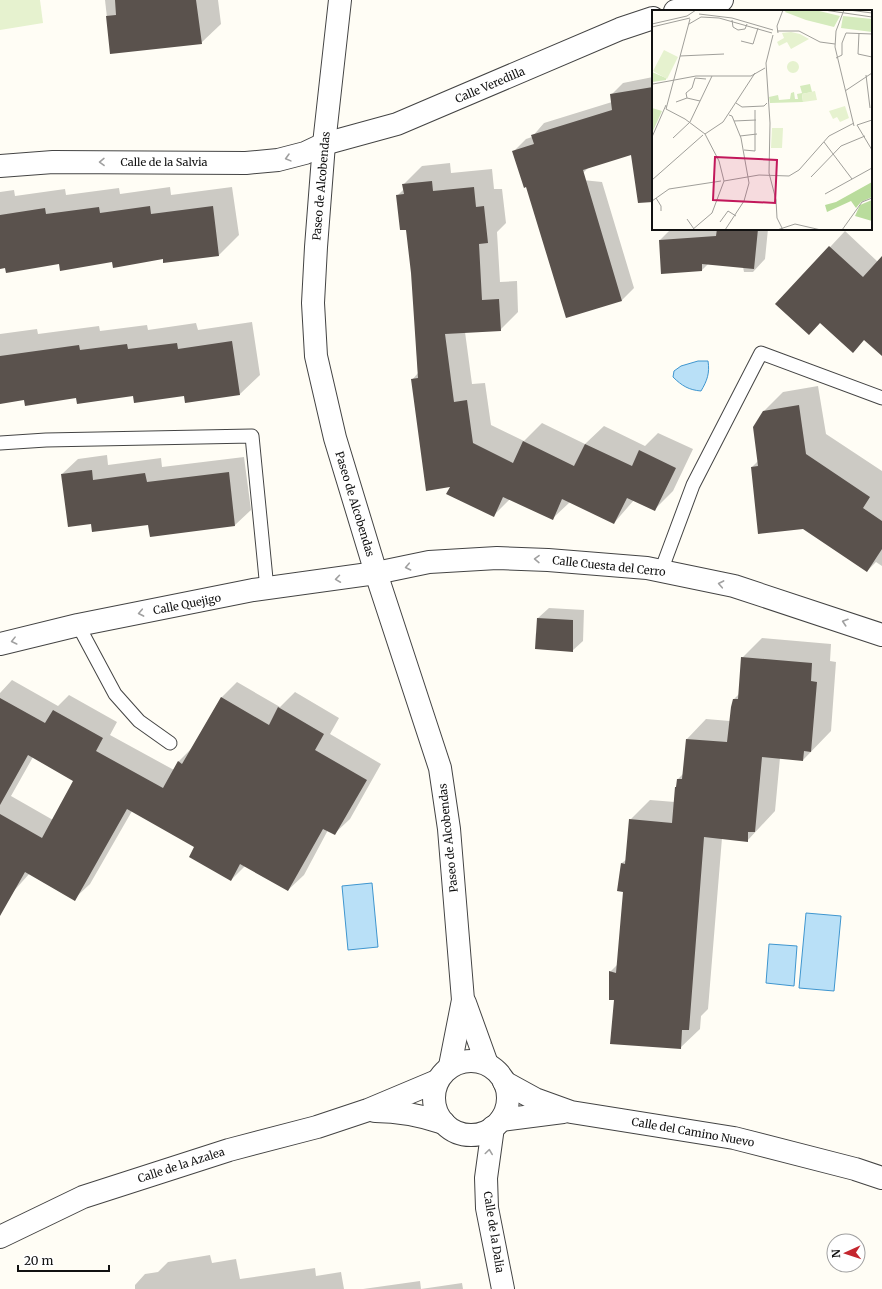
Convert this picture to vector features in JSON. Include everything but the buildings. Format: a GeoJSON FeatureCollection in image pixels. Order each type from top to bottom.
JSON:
{"type":"FeatureCollection","features":[{"type":"Feature","properties":{"kind":"street","name":"Paseo de Alcobendas"},"geometry":{"type":"LineString","coordinates":[[340,0],[324,144],[313,303],[316,356],[336,438],[376,573],[440,768],[449,829],[464,1000],[486,1064]]}},
{"type":"Feature","properties":{"kind":"street"},"geometry":{"type":"LineString","coordinates":[[679,10],[722,0]]}},
{"type":"Feature","properties":{"kind":"street","name":"Calle Veredilla"},"geometry":{"type":"LineString","coordinates":[[324,144],[397,124],[620,29],[652,18]]}},
{"type":"Feature","properties":{"kind":"street","name":"Calle de la Salvia"},"geometry":{"type":"LineString","coordinates":[[0,166],[68,162],[246,163],[278,160],[305,153],[324,144]]}},
{"type":"Feature","properties":{"kind":"street","name":"Calle Cuesta del Cerro"},"geometry":{"type":"LineString","coordinates":[[376,573],[429,562],[497,558],[548,560],[647,568],[734,586],[882,635]]}},
{"type":"Feature","properties":{"kind":"street","name":"Calle Quejigo"},"geometry":{"type":"LineString","coordinates":[[0,644],[78,626],[267,589],[376,573]]}},
{"type":"Feature","properties":{"kind":"street","name":"Paseo de Alcobendas"},"geometry":{"type":"LineString","coordinates":[[444,1074],[464,1000]]}},
{"type":"Feature","properties":{"kind":"street"},"geometry":{"type":"LineString","coordinates":[[475,1060],[486,1064],[498,1072],[504,1082],[508,1099],[506,1111],[497,1124],[482,1133],[470,1135],[457,1132],[439,1118],[434,1104],[434,1095],[444,1074],[467,1061],[475,1060]]}},
{"type":"Feature","properties":{"kind":"street","name":"Calle de la Azalea"},"geometry":{"type":"LineString","coordinates":[[0,1237],[83,1197],[229,1150],[317,1127],[368,1110],[444,1074]]}},
{"type":"Feature","properties":{"kind":"street","name":"Calle del Camino Nuevo"},"geometry":{"type":"LineString","coordinates":[[504,1082],[535,1099],[571,1112],[734,1138],[855,1169],[882,1178]]}},
{"type":"Feature","properties":{"kind":"street","name":"Calle de la Azalea"},"geometry":{"type":"LineString","coordinates":[[368,1110],[400,1112],[424,1116],[444,1123]]}},
{"type":"Feature","properties":{"kind":"street","name":"Calle del Camino Nuevo"},"geometry":{"type":"LineString","coordinates":[[497,1124],[535,1114],[571,1112]]}},
{"type":"Feature","properties":{"kind":"street","name":"Calle de la Dalia"},"geometry":{"type":"LineString","coordinates":[[497,1124],[486,1178],[488,1208],[503,1289]]}},
{"type":"Feature","properties":{"kind":"lane"},"geometry":{"type":"LineString","coordinates":[[661,571],[693,484],[761,353],[882,398]]}},
{"type":"Feature","properties":{"kind":"lane"},"geometry":{"type":"LineString","coordinates":[[0,443],[46,440],[252,436],[267,589]]}},
{"type":"Feature","properties":{"kind":"lane"},"geometry":{"type":"LineString","coordinates":[[78,626],[115,694],[139,721],[170,743]]}},
{"type":"Feature","properties":{"kind":"green space"},"geometry":{"type":"Polygon","coordinates":[[[0,0],[40,0],[43,23],[0,30],[0,0]]]}},
{"type":"Feature","properties":{"kind":"water"},"geometry":{"type":"Polygon","coordinates":[[[698,361],[708,361],[709,365],[708,377],[701,391],[686,387],[673,377],[674,371],[681,366],[698,361]]]}},
{"type":"Feature","properties":{"kind":"water"},"geometry":{"type":"Polygon","coordinates":[[[372,883],[378,947],[348,950],[342,886],[372,883]]]}},
{"type":"Feature","properties":{"kind":"water"},"geometry":{"type":"Polygon","coordinates":[[[806,913],[841,916],[834,991],[799,988],[806,913]]]}},
{"type":"Feature","properties":{"kind":"water"},"geometry":{"type":"Polygon","coordinates":[[[769,944],[797,946],[794,986],[766,983],[769,944]]]}}]}
